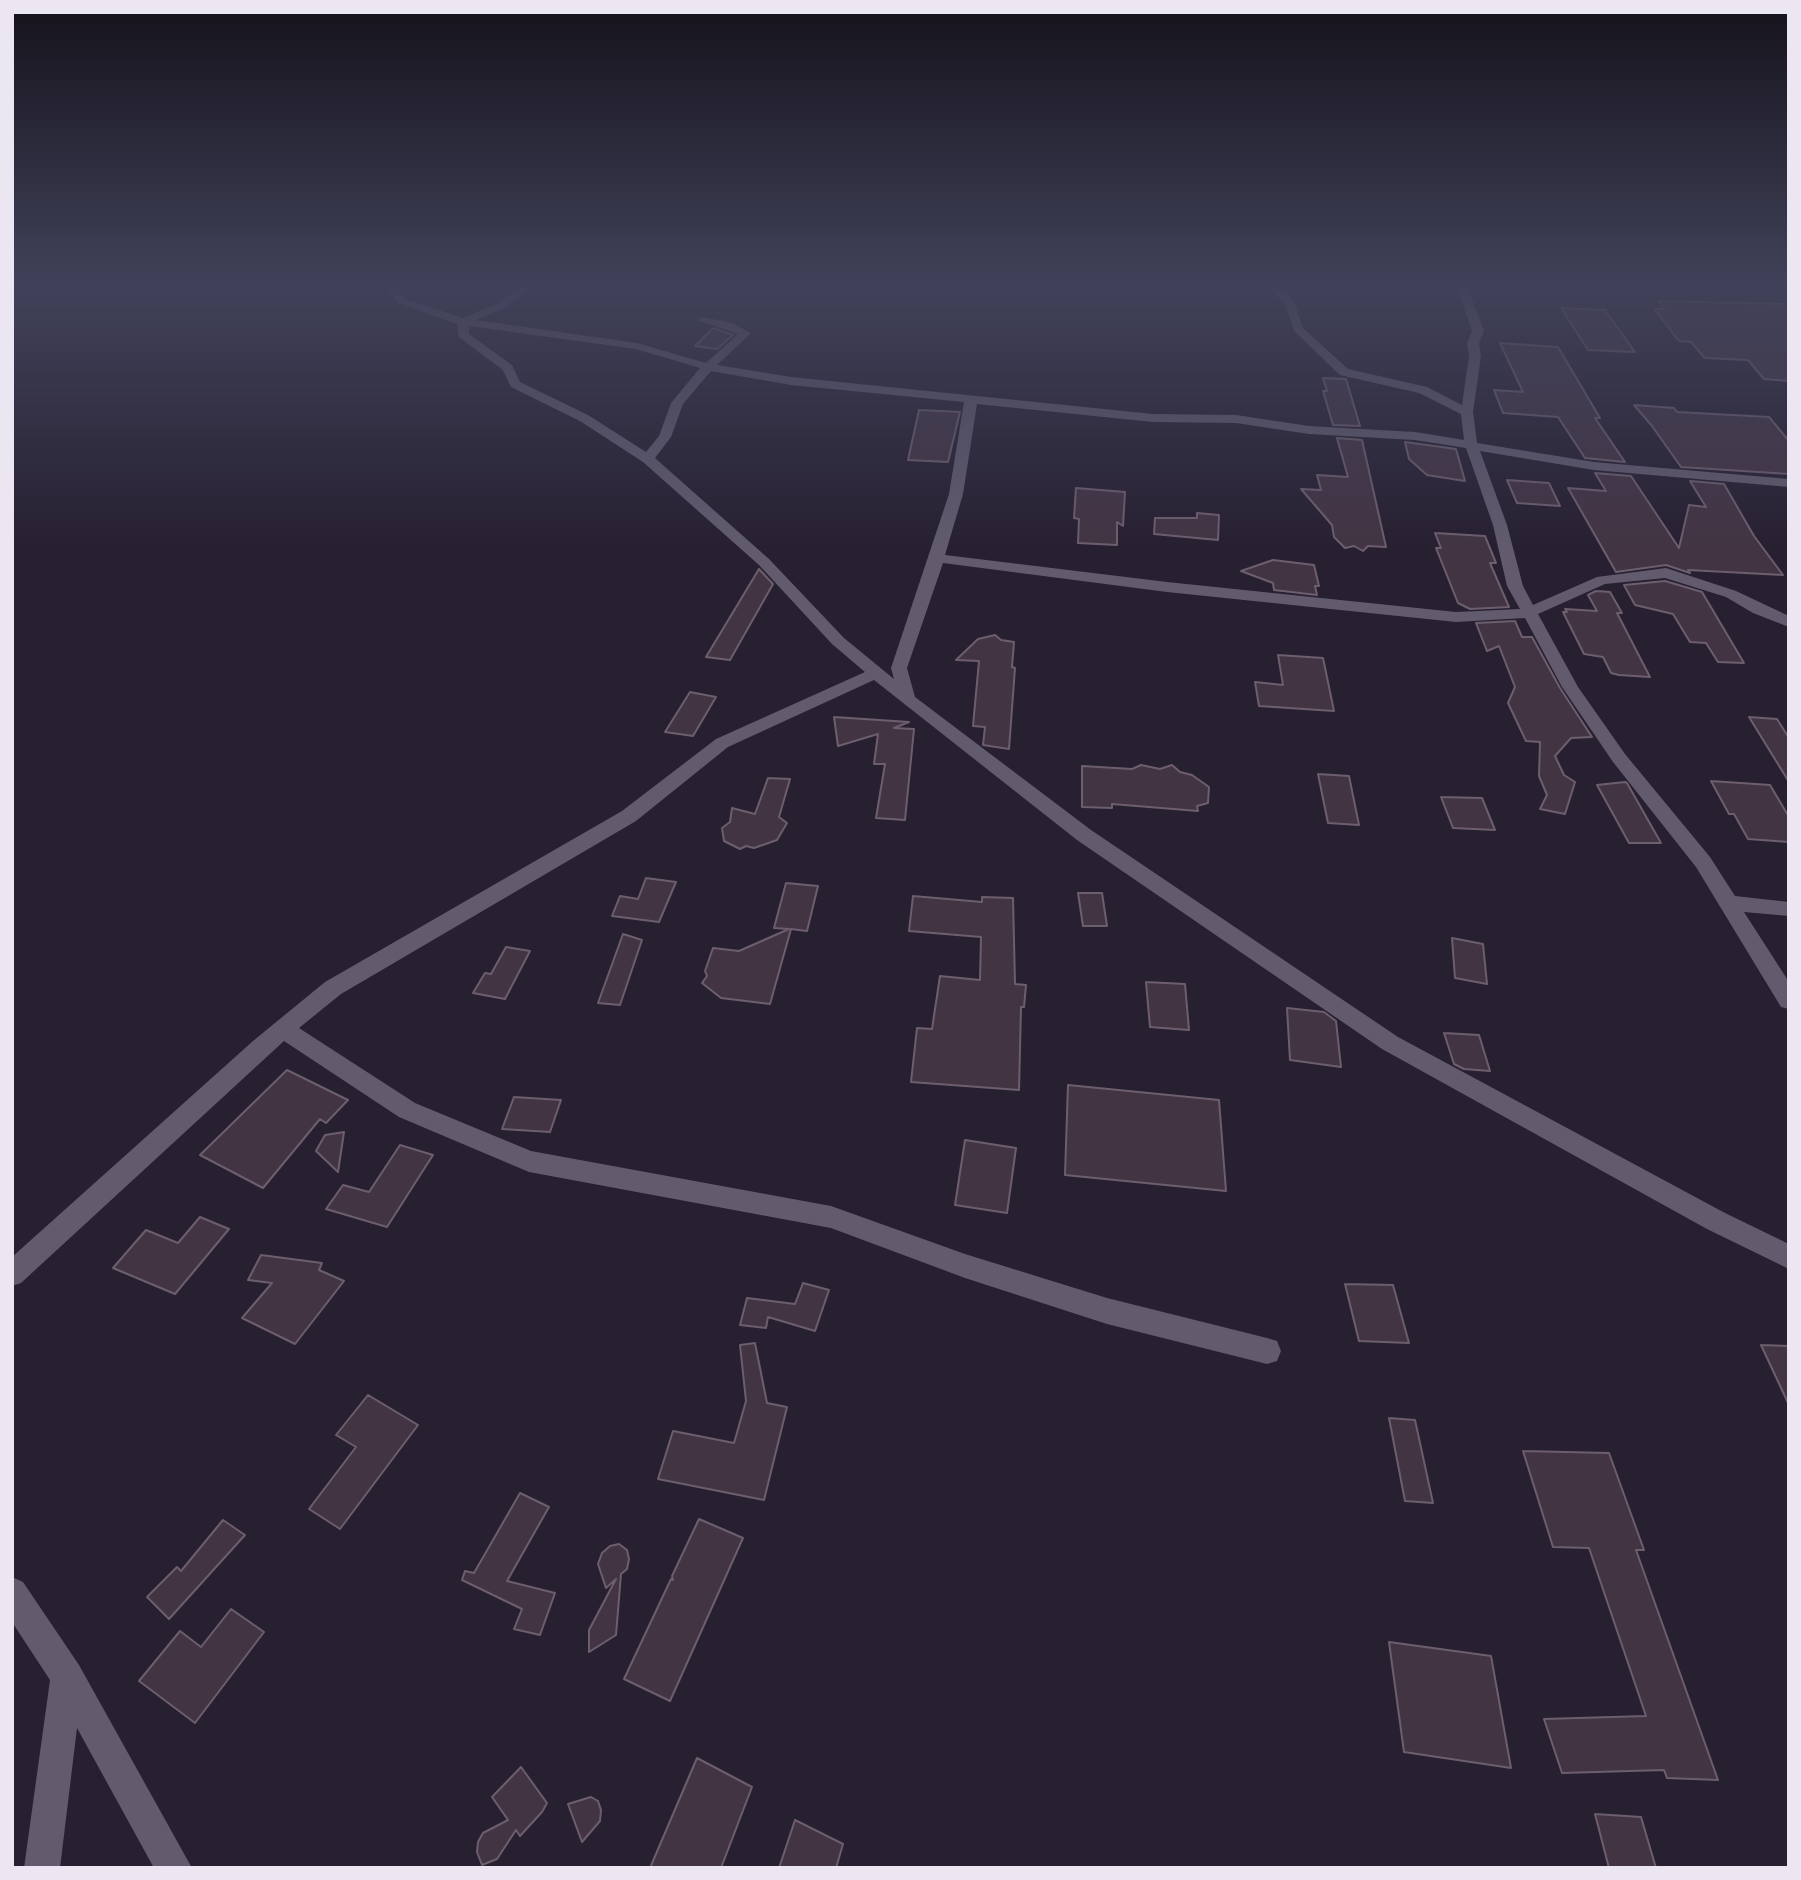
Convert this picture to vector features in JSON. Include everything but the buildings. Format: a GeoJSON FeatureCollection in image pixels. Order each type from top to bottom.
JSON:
{"type":"FeatureCollection","features":[{"type":"Feature","properties":{"kind":"street"},"geometry":{"type":"LineString","coordinates":[[511,374],[515,384],[583,418],[648,460],[764,562],[838,640],[924,713],[1084,835],[1390,1043],[1716,1221],[1789,1257]]}},
{"type":"Feature","properties":{"kind":"street"},"geometry":{"type":"LineString","coordinates":[[648,460],[665,437],[677,403],[703,374]]}},
{"type":"Feature","properties":{"kind":"street"},"geometry":{"type":"LineString","coordinates":[[745,374],[791,381],[1153,418],[1236,419],[1309,429],[1415,436],[1594,466],[1789,483]]}},
{"type":"Feature","properties":{"kind":"street"},"geometry":{"type":"LineString","coordinates":[[1352,374],[1423,390],[1467,412]]}},
{"type":"Feature","properties":{"kind":"street"},"geometry":{"type":"LineString","coordinates":[[1472,374],[1467,412],[1471,444],[1500,525],[1515,586],[1528,613],[1570,687],[1619,758],[1703,862],[1789,1000]]}},
{"type":"Feature","properties":{"kind":"street"},"geometry":{"type":"LineString","coordinates":[[907,696],[899,668],[956,494],[971,400]]}},
{"type":"Feature","properties":{"kind":"street"},"geometry":{"type":"LineString","coordinates":[[937,558],[1167,587],[1456,617],[1528,613],[1602,580],[1666,573],[1731,594],[1759,610],[1789,622]]}},
{"type":"Feature","properties":{"kind":"street"},"geometry":{"type":"LineString","coordinates":[[12,1274],[283,1029],[333,988],[629,816],[722,743],[878,672]]}},
{"type":"Feature","properties":{"kind":"street"},"geometry":{"type":"LineString","coordinates":[[1730,903],[1789,909]]}},
{"type":"Feature","properties":{"kind":"street"},"geometry":{"type":"LineString","coordinates":[[283,1029],[407,1110],[529,1161],[831,1217],[965,1266],[1107,1311],[1267,1351]]}},
{"type":"Feature","properties":{"kind":"street"},"geometry":{"type":"LineString","coordinates":[[12,1593],[67,1677],[174,1868]]}},
{"type":"Feature","properties":{"kind":"street"},"geometry":{"type":"LineString","coordinates":[[42,1868],[67,1677]]}}]}
